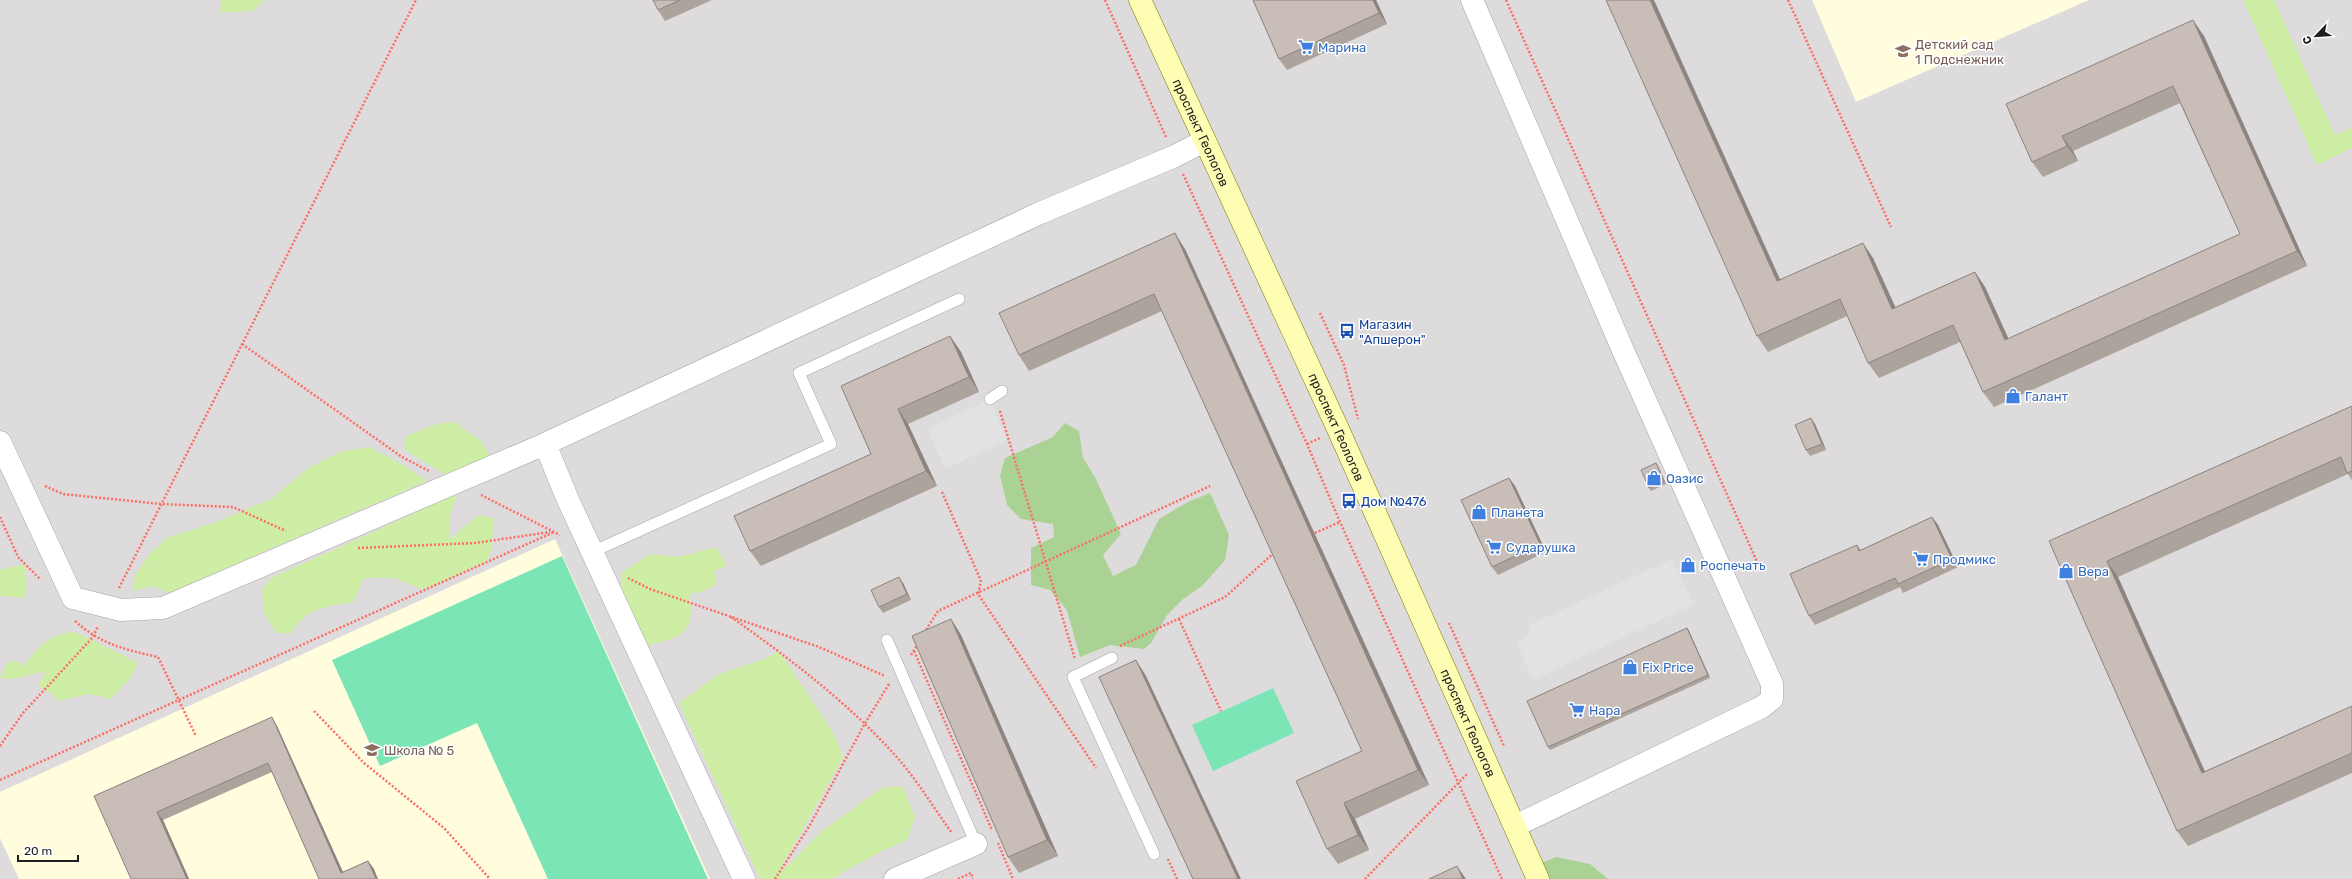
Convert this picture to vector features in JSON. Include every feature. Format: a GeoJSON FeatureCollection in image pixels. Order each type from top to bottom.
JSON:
{"type":"FeatureCollection","features":[{"type":"Feature","properties":{"kind":"street","name":"проспект Геологов"},"geometry":{"type":"LineString","coordinates":[[1140,0],[1338,429],[1538,879]]}},
{"type":"Feature","properties":{"kind":"street"},"geometry":{"type":"LineString","coordinates":[[1472,0],[1622,348],[1772,684],[1772,699],[1762,707],[1515,826]]}},
{"type":"Feature","properties":{"kind":"street"},"geometry":{"type":"LineString","coordinates":[[0,442],[73,598],[121,610],[163,608],[545,444],[1040,214],[1175,156],[1204,141]]}},
{"type":"Feature","properties":{"kind":"street"},"geometry":{"type":"LineString","coordinates":[[545,444],[592,552],[744,879]]}},
{"type":"Feature","properties":{"kind":"street"},"geometry":{"type":"LineString","coordinates":[[896,879],[970,846]]}},
{"type":"Feature","properties":{"kind":"lane"},"geometry":{"type":"LineString","coordinates":[[592,552],[831,444],[799,373],[959,299]]}},
{"type":"Feature","properties":{"kind":"lane"},"geometry":{"type":"LineString","coordinates":[[887,640],[901,671],[970,846]]}},
{"type":"Feature","properties":{"kind":"lane"},"geometry":{"type":"LineString","coordinates":[[1113,654],[1073,677],[1154,854]]}},
{"type":"Feature","properties":{"kind":"path"},"geometry":{"type":"LineString","coordinates":[[0,746],[23,713],[93,636],[416,0]]}},
{"type":"Feature","properties":{"kind":"path"},"geometry":{"type":"LineString","coordinates":[[1105,0],[1307,444],[1340,522],[1502,879]]}},
{"type":"Feature","properties":{"kind":"path"},"geometry":{"type":"LineString","coordinates":[[1506,0],[1758,564]]}},
{"type":"Feature","properties":{"kind":"path"},"geometry":{"type":"LineString","coordinates":[[1788,0],[1891,227]]}},
{"type":"Feature","properties":{"kind":"path"},"geometry":{"type":"LineString","coordinates":[[1320,313],[1344,365],[1359,421]]}},
{"type":"Feature","properties":{"kind":"path"},"geometry":{"type":"LineString","coordinates":[[242,344],[402,457],[453,484],[471,490],[592,552]]}},
{"type":"Feature","properties":{"kind":"path"},"geometry":{"type":"LineString","coordinates":[[996,395],[1071,650],[1082,673]]}},
{"type":"Feature","properties":{"kind":"path"},"geometry":{"type":"LineString","coordinates":[[14,474],[63,494],[161,504],[233,507],[313,543]]}},
{"type":"Feature","properties":{"kind":"path"},"geometry":{"type":"LineString","coordinates":[[901,671],[938,611],[978,594],[1046,561],[1210,486]]}},
{"type":"Feature","properties":{"kind":"path"},"geometry":{"type":"LineString","coordinates":[[942,492],[981,581],[978,594],[1097,769]]}},
{"type":"Feature","properties":{"kind":"path"},"geometry":{"type":"LineString","coordinates":[[0,517],[18,557],[44,583]]}},
{"type":"Feature","properties":{"kind":"path"},"geometry":{"type":"LineString","coordinates":[[1315,533],[1340,522]]}},
{"type":"Feature","properties":{"kind":"path"},"geometry":{"type":"LineString","coordinates":[[352,548],[395,548],[475,543],[554,532]]}},
{"type":"Feature","properties":{"kind":"path"},"geometry":{"type":"LineString","coordinates":[[0,780],[554,532]]}},
{"type":"Feature","properties":{"kind":"path"},"geometry":{"type":"LineString","coordinates":[[1113,654],[1179,619],[1225,597],[1275,552]]}},
{"type":"Feature","properties":{"kind":"path"},"geometry":{"type":"LineString","coordinates":[[624,576],[650,589],[727,614],[819,647],[893,679],[864,725],[810,825],[775,879]]}},
{"type":"Feature","properties":{"kind":"path"},"geometry":{"type":"LineString","coordinates":[[727,614],[774,647],[825,687],[895,755],[970,846]]}},
{"type":"Feature","properties":{"kind":"path"},"geometry":{"type":"LineString","coordinates":[[1447,617],[1504,746]]}},
{"type":"Feature","properties":{"kind":"path"},"geometry":{"type":"LineString","coordinates":[[1179,619],[1221,711]]}},
{"type":"Feature","properties":{"kind":"path"},"geometry":{"type":"LineString","coordinates":[[74,620],[93,636],[132,651],[158,657],[196,736]]}},
{"type":"Feature","properties":{"kind":"path"},"geometry":{"type":"LineString","coordinates":[[913,651],[1014,879]]}},
{"type":"Feature","properties":{"kind":"path"},"geometry":{"type":"LineString","coordinates":[[314,711],[364,763],[444,828],[490,879]]}},
{"type":"Feature","properties":{"kind":"path"},"geometry":{"type":"LineString","coordinates":[[1365,879],[1483,757]]}},
{"type":"Feature","properties":{"kind":"path"},"geometry":{"type":"LineString","coordinates":[[1167,858],[1177,879]]}},
{"type":"Feature","properties":{"kind":"path"},"geometry":{"type":"LineString","coordinates":[[958,879],[970,873],[973,879]]}},
{"type":"Feature","properties":{"kind":"shaded area"},"geometry":{"type":"Polygon","coordinates":[[[0,0],[2352,0],[2352,879],[0,879],[0,0]]]}},
{"type":"Feature","properties":{"kind":"shaded area","name":"Детский сад 1 Подснежник"},"geometry":{"type":"Polygon","coordinates":[[[1812,0],[2089,0],[1856,102],[1812,0]]]}},
{"type":"Feature","properties":{"kind":"shaded area"},"geometry":{"type":"Polygon","coordinates":[[[990,399],[1007,440],[945,469],[927,429],[990,399]]]}},
{"type":"Feature","properties":{"kind":"shaded area","name":"Школа № 5"},"geometry":{"type":"Polygon","coordinates":[[[555,539],[710,879],[19,879],[0,838],[0,792],[555,539]]]}},
{"type":"Feature","properties":{"kind":"shaded area"},"geometry":{"type":"Polygon","coordinates":[[[1672,559],[1694,604],[1533,680],[1517,644],[1528,635],[1529,625],[1672,559]]]}},
{"type":"Feature","properties":{"kind":"green space"},"geometry":{"type":"Polygon","coordinates":[[[221,0],[264,0],[253,11],[220,13],[221,0]]]}},
{"type":"Feature","properties":{"kind":"green space"},"geometry":{"type":"Polygon","coordinates":[[[2243,0],[2274,0],[2335,135],[2352,128],[2352,148],[2317,165],[2243,0]]]}},
{"type":"Feature","properties":{"kind":"green space"},"geometry":{"type":"Polygon","coordinates":[[[455,422],[481,441],[490,456],[446,475],[405,450],[406,436],[436,424],[455,422]]]}},
{"type":"Feature","properties":{"kind":"green space"},"geometry":{"type":"Polygon","coordinates":[[[1065,423],[1079,431],[1083,458],[1095,477],[1121,534],[1103,555],[1113,576],[1136,565],[1159,519],[1188,502],[1210,493],[1229,535],[1225,560],[1202,586],[1183,599],[1167,615],[1151,643],[1144,649],[1110,645],[1080,657],[1067,610],[1050,590],[1031,585],[1031,548],[1054,537],[1053,524],[1021,519],[1007,505],[1000,476],[1005,458],[1053,437],[1065,423]]]}},
{"type":"Feature","properties":{"kind":"green space"},"geometry":{"type":"Polygon","coordinates":[[[369,447],[403,465],[427,481],[169,593],[153,586],[133,591],[135,575],[149,555],[166,538],[214,523],[271,499],[308,468],[340,452],[369,447]]]}},
{"type":"Feature","properties":{"kind":"green space"},"geometry":{"type":"Polygon","coordinates":[[[457,494],[450,515],[450,539],[479,515],[494,518],[491,551],[486,562],[424,590],[395,578],[364,578],[353,602],[325,607],[310,613],[297,624],[291,633],[276,633],[264,613],[262,590],[271,578],[457,494]]]}},
{"type":"Feature","properties":{"kind":"green space"},"geometry":{"type":"Polygon","coordinates":[[[716,547],[727,566],[714,571],[717,584],[701,592],[689,594],[691,604],[690,621],[688,626],[681,634],[648,646],[621,590],[622,572],[651,554],[679,557],[716,547]]]}},
{"type":"Feature","properties":{"kind":"green space"},"geometry":{"type":"Polygon","coordinates":[[[562,556],[708,879],[548,879],[477,723],[380,766],[332,660],[562,556]]]}},
{"type":"Feature","properties":{"kind":"green space"},"geometry":{"type":"Polygon","coordinates":[[[25,564],[26,598],[0,596],[0,570],[25,564]]]}},
{"type":"Feature","properties":{"kind":"green space"},"geometry":{"type":"Polygon","coordinates":[[[70,632],[78,633],[138,663],[130,678],[111,699],[89,694],[57,701],[53,695],[38,685],[46,672],[17,678],[0,678],[7,663],[15,660],[24,666],[38,648],[48,640],[70,632]]]}},
{"type":"Feature","properties":{"kind":"green space"},"geometry":{"type":"Polygon","coordinates":[[[779,651],[833,732],[843,758],[776,877],[822,831],[883,787],[903,787],[915,817],[907,840],[882,851],[831,879],[760,879],[679,703],[719,674],[765,659],[779,651]]]}},
{"type":"Feature","properties":{"kind":"green space"},"geometry":{"type":"Polygon","coordinates":[[[1273,688],[1294,733],[1213,771],[1192,725],[1273,688]]]}},
{"type":"Feature","properties":{"kind":"green space"},"geometry":{"type":"Polygon","coordinates":[[[1556,857],[1590,864],[1608,879],[1550,879],[1542,863],[1556,857]]]}},
{"type":"Feature","properties":{"kind":"building"},"geometry":{"type":"Polygon","coordinates":[[[653,0],[680,0],[658,10],[653,0]]]}},
{"type":"Feature","properties":{"kind":"building","name":"Марина"},"geometry":{"type":"Polygon","coordinates":[[[1253,0],[1373,0],[1379,13],[1279,59],[1253,0]]]}},
{"type":"Feature","properties":{"kind":"building"},"geometry":{"type":"Polygon","coordinates":[[[1606,0],[1650,0],[1777,281],[1863,243],[1892,309],[1975,272],[2005,340],[2240,234],[2173,86],[2062,136],[2067,146],[2032,162],[2006,104],[2193,20],[2297,251],[1983,392],[1953,325],[1868,363],[1840,299],[1757,336],[1606,0]]]}},
{"type":"Feature","properties":{"kind":"building"},"geometry":{"type":"Polygon","coordinates":[[[1175,233],[1418,770],[1344,803],[1358,835],[1327,849],[1296,781],[1362,751],[1154,294],[1019,355],[999,313],[1175,233]]]}},
{"type":"Feature","properties":{"kind":"building"},"geometry":{"type":"Polygon","coordinates":[[[950,336],[969,377],[898,409],[926,471],[750,551],[734,516],[871,454],[841,386],[950,336]]]}},
{"type":"Feature","properties":{"kind":"building"},"geometry":{"type":"Polygon","coordinates":[[[2352,406],[2352,471],[2347,473],[2341,457],[2107,561],[2202,773],[2352,706],[2352,753],[2177,831],[2049,541],[2352,406]]]}},
{"type":"Feature","properties":{"kind":"building"},"geometry":{"type":"Polygon","coordinates":[[[1811,418],[1822,444],[1806,450],[1795,425],[1811,418]]]}},
{"type":"Feature","properties":{"kind":"building","name":"Оазис"},"geometry":{"type":"Polygon","coordinates":[[[1656,463],[1664,481],[1649,488],[1641,470],[1656,463]]]}},
{"type":"Feature","properties":{"kind":"building"},"geometry":{"type":"Polygon","coordinates":[[[1509,478],[1540,544],[1492,567],[1461,500],[1509,478]]]}},
{"type":"Feature","properties":{"kind":"building"},"geometry":{"type":"Polygon","coordinates":[[[1932,517],[1952,559],[1898,584],[1895,578],[1809,616],[1790,574],[1857,545],[1859,551],[1932,517]]]}},
{"type":"Feature","properties":{"kind":"building"},"geometry":{"type":"Polygon","coordinates":[[[899,577],[907,594],[879,607],[871,590],[899,577]]]}},
{"type":"Feature","properties":{"kind":"building"},"geometry":{"type":"Polygon","coordinates":[[[951,619],[1047,840],[1008,857],[912,636],[951,619]]]}},
{"type":"Feature","properties":{"kind":"building"},"geometry":{"type":"Polygon","coordinates":[[[1687,628],[1708,675],[1548,747],[1527,701],[1687,628]]]}},
{"type":"Feature","properties":{"kind":"building"},"geometry":{"type":"Polygon","coordinates":[[[1136,660],[1238,879],[1193,879],[1099,677],[1136,660]]]}},
{"type":"Feature","properties":{"kind":"building"},"geometry":{"type":"Polygon","coordinates":[[[272,717],[341,873],[368,861],[376,879],[319,879],[268,763],[157,812],[187,879],[131,879],[94,796],[272,717]]]}},
{"type":"Feature","properties":{"kind":"building"},"geometry":{"type":"Polygon","coordinates":[[[1457,866],[1463,879],[1429,879],[1457,866]]]}},
{"type":"Feature","properties":{"kind":"place","name":"Марина"},"geometry":{"type":"Point","coordinates":[1306,47]}},
{"type":"Feature","properties":{"kind":"place","name":"Детский сад 1 Подснежник"},"geometry":{"type":"Point","coordinates":[1903,51]}},
{"type":"Feature","properties":{"kind":"place","name":"Магазин \"Апшерон\""},"geometry":{"type":"Point","coordinates":[1347,331]}},
{"type":"Feature","properties":{"kind":"place","name":"Галант"},"geometry":{"type":"Point","coordinates":[2013,396]}},
{"type":"Feature","properties":{"kind":"place","name":"Оазис"},"geometry":{"type":"Point","coordinates":[1654,478]}},
{"type":"Feature","properties":{"kind":"place","name":"Дом №476"},"geometry":{"type":"Point","coordinates":[1349,501]}},
{"type":"Feature","properties":{"kind":"place","name":"Планета"},"geometry":{"type":"Point","coordinates":[1479,512]}},
{"type":"Feature","properties":{"kind":"place","name":"Сударушка"},"geometry":{"type":"Point","coordinates":[1494,547]}},
{"type":"Feature","properties":{"kind":"place","name":"Продмикс"},"geometry":{"type":"Point","coordinates":[1921,559]}},
{"type":"Feature","properties":{"kind":"place","name":"Роспечать"},"geometry":{"type":"Point","coordinates":[1688,565]}},
{"type":"Feature","properties":{"kind":"place","name":"Вера"},"geometry":{"type":"Point","coordinates":[2066,571]}},
{"type":"Feature","properties":{"kind":"place","name":"Fix Price"},"geometry":{"type":"Point","coordinates":[1630,667]}},
{"type":"Feature","properties":{"kind":"place","name":"Нара"},"geometry":{"type":"Point","coordinates":[1577,710]}},
{"type":"Feature","properties":{"kind":"place","name":"Школа № 5"},"geometry":{"type":"Point","coordinates":[372,750]}}]}
